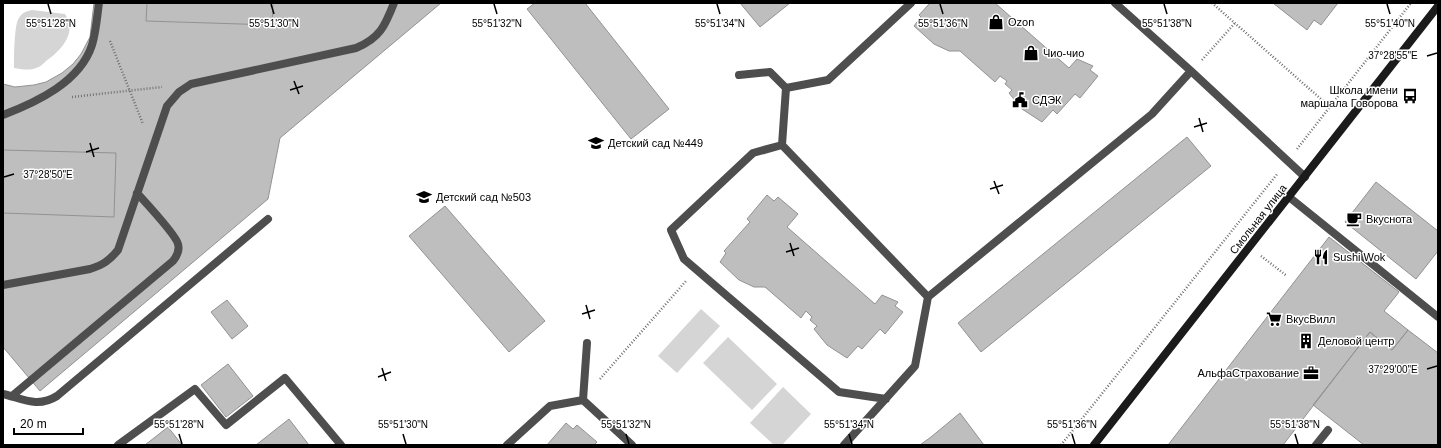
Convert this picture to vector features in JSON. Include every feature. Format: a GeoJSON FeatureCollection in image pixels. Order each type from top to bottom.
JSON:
{"type":"FeatureCollection","features":[{"type":"Feature","properties":{"kind":"street","name":"Смольная улица"},"geometry":{"type":"LineString","coordinates":[[1094,445],[1438,6]]}},
{"type":"Feature","properties":{"kind":"lane"},"geometry":{"type":"LineString","coordinates":[[3,114],[35,101],[75,73],[84,62],[92,45],[99,3]]}},
{"type":"Feature","properties":{"kind":"lane"},"geometry":{"type":"LineString","coordinates":[[3,285],[90,269],[106,263],[112,258],[118,250],[167,106],[179,92],[191,84],[356,48],[372,40],[382,30],[394,3]]}},
{"type":"Feature","properties":{"kind":"lane"},"geometry":{"type":"LineString","coordinates":[[786,88],[828,80],[911,3]]}},
{"type":"Feature","properties":{"kind":"lane"},"geometry":{"type":"LineString","coordinates":[[1115,3],[1305,177]]}},
{"type":"Feature","properties":{"kind":"lane"},"geometry":{"type":"LineString","coordinates":[[844,445],[915,366],[928,297],[1152,114],[1191,71]]}},
{"type":"Feature","properties":{"kind":"lane"},"geometry":{"type":"LineString","coordinates":[[738,75],[770,72],[786,88],[782,145],[928,297]]}},
{"type":"Feature","properties":{"kind":"lane"},"geometry":{"type":"LineString","coordinates":[[782,145],[753,153],[671,230],[684,259],[839,392],[886,399]]}},
{"type":"Feature","properties":{"kind":"lane"},"geometry":{"type":"LineString","coordinates":[[12,396],[173,262],[179,250],[176,239],[137,193]]}},
{"type":"Feature","properties":{"kind":"lane"},"geometry":{"type":"LineString","coordinates":[[1289,197],[1438,318]]}},
{"type":"Feature","properties":{"kind":"lane"},"geometry":{"type":"LineString","coordinates":[[3,394],[35,403],[47,401],[57,396],[268,219]]}},
{"type":"Feature","properties":{"kind":"lane"},"geometry":{"type":"LineString","coordinates":[[583,400],[586,343]]}},
{"type":"Feature","properties":{"kind":"lane"},"geometry":{"type":"LineString","coordinates":[[118,445],[195,389],[226,425],[285,378],[342,445]]}},
{"type":"Feature","properties":{"kind":"lane"},"geometry":{"type":"LineString","coordinates":[[507,445],[550,406],[583,400]]}},
{"type":"Feature","properties":{"kind":"lane"},"geometry":{"type":"LineString","coordinates":[[583,400],[632,445]]}},
{"type":"Feature","properties":{"kind":"lane"},"geometry":{"type":"LineString","coordinates":[[1316,445],[1328,430]]}},
{"type":"Feature","properties":{"kind":"path"},"geometry":{"type":"LineString","coordinates":[[1212,3],[1330,107]]}},
{"type":"Feature","properties":{"kind":"path"},"geometry":{"type":"LineString","coordinates":[[1061,445],[1411,3]]}},
{"type":"Feature","properties":{"kind":"path"},"geometry":{"type":"LineString","coordinates":[[1191,71],[1235,23]]}},
{"type":"Feature","properties":{"kind":"path"},"geometry":{"type":"LineString","coordinates":[[109,38],[153,148]]}},
{"type":"Feature","properties":{"kind":"path"},"geometry":{"type":"LineString","coordinates":[[67,97],[191,84]]}},
{"type":"Feature","properties":{"kind":"path"},"geometry":{"type":"LineString","coordinates":[[583,400],[696,270]]}},
{"type":"Feature","properties":{"kind":"shaded area"},"geometry":{"type":"Polygon","coordinates":[[[32,10],[65,14],[69,21],[69,34],[57,52],[37,68],[25,70],[14,68],[17,22],[20,16],[32,10]]]}},
{"type":"Feature","properties":{"kind":"shaded area"},"geometry":{"type":"Polygon","coordinates":[[[701,309],[720,326],[677,373],[658,356],[701,309]]]}},
{"type":"Feature","properties":{"kind":"shaded area"},"geometry":{"type":"Polygon","coordinates":[[[728,337],[777,384],[752,410],[703,363],[728,337]]]}},
{"type":"Feature","properties":{"kind":"shaded area"},"geometry":{"type":"Polygon","coordinates":[[[783,387],[811,414],[782,445],[774,445],[750,423],[783,387]]]}},
{"type":"Feature","properties":{"kind":"building"},"geometry":{"type":"Polygon","coordinates":[[[94,3],[441,3],[280,138],[268,199],[40,391],[3,347],[3,84],[15,87],[46,82],[62,73],[73,64],[81,54],[90,37],[94,3]]]}},
{"type":"Feature","properties":{"kind":"building"},"geometry":{"type":"Polygon","coordinates":[[[147,3],[273,3],[272,25],[146,21],[147,3]]]}},
{"type":"Feature","properties":{"kind":"building"},"geometry":{"type":"Polygon","coordinates":[[[535,3],[585,3],[669,109],[631,139],[527,9],[535,3]]]}},
{"type":"Feature","properties":{"kind":"building"},"geometry":{"type":"Polygon","coordinates":[[[740,3],[790,3],[760,27],[740,3]]]}},
{"type":"Feature","properties":{"kind":"building"},"geometry":{"type":"Polygon","coordinates":[[[930,3],[995,3],[1069,68],[1077,59],[1093,66],[1090,70],[1098,76],[1080,98],[1075,94],[1057,114],[1053,110],[1042,122],[1022,109],[1009,93],[1012,90],[1005,84],[1007,81],[1000,76],[995,82],[960,51],[949,51],[934,44],[914,26],[921,17],[919,15],[930,3]]]}},
{"type":"Feature","properties":{"kind":"building"},"geometry":{"type":"Polygon","coordinates":[[[1273,3],[1338,3],[1321,25],[1314,20],[1307,30],[1273,3]]]}},
{"type":"Feature","properties":{"kind":"building"},"geometry":{"type":"Polygon","coordinates":[[[1187,137],[1211,166],[981,352],[958,323],[1187,137]]]}},
{"type":"Feature","properties":{"kind":"building"},"geometry":{"type":"Polygon","coordinates":[[[3,150],[116,153],[114,217],[3,213],[3,150]]]}},
{"type":"Feature","properties":{"kind":"building"},"geometry":{"type":"Polygon","coordinates":[[[1376,182],[1438,231],[1438,251],[1416,279],[1345,222],[1376,182]]]}},
{"type":"Feature","properties":{"kind":"building"},"geometry":{"type":"Polygon","coordinates":[[[767,195],[774,201],[778,197],[798,214],[787,227],[875,304],[882,295],[898,302],[895,306],[903,312],[885,334],[880,329],[862,349],[858,346],[847,358],[827,345],[814,329],[817,326],[810,320],[812,317],[806,311],[801,318],[765,287],[754,287],[739,280],[720,262],[726,253],[724,251],[750,222],[747,219],[767,195]]]}},
{"type":"Feature","properties":{"kind":"building"},"geometry":{"type":"Polygon","coordinates":[[[445,206],[545,321],[509,352],[409,236],[445,206]]]}},
{"type":"Feature","properties":{"kind":"building","name":"Деловой центр"},"geometry":{"type":"Polygon","coordinates":[[[1329,237],[1399,292],[1384,311],[1408,330],[1392,350],[1370,332],[1283,445],[1168,445],[1329,237]]]}},
{"type":"Feature","properties":{"kind":"building"},"geometry":{"type":"Polygon","coordinates":[[[227,300],[248,326],[232,339],[211,312],[227,300]]]}},
{"type":"Feature","properties":{"kind":"building"},"geometry":{"type":"Polygon","coordinates":[[[1408,330],[1438,353],[1438,445],[1364,445],[1313,405],[1370,332],[1392,350],[1408,330]]]}},
{"type":"Feature","properties":{"kind":"building"},"geometry":{"type":"Polygon","coordinates":[[[228,364],[253,396],[226,417],[201,385],[228,364]]]}},
{"type":"Feature","properties":{"kind":"building"},"geometry":{"type":"Polygon","coordinates":[[[960,413],[984,445],[920,445],[931,437],[960,413]]]}},
{"type":"Feature","properties":{"kind":"building"},"geometry":{"type":"Polygon","coordinates":[[[289,419],[309,445],[256,445],[289,419]]]}},
{"type":"Feature","properties":{"kind":"building"},"geometry":{"type":"Polygon","coordinates":[[[566,423],[573,429],[577,425],[597,442],[594,445],[547,445],[566,423]]]}},
{"type":"Feature","properties":{"kind":"building"},"geometry":{"type":"Polygon","coordinates":[[[168,427],[182,445],[145,445],[168,427]]]}},
{"type":"Feature","properties":{"kind":"place","name":"Ozon"},"geometry":{"type":"Point","coordinates":[996,22]}},
{"type":"Feature","properties":{"kind":"place","name":"Чио-чио"},"geometry":{"type":"Point","coordinates":[1031,53]}},
{"type":"Feature","properties":{"kind":"place","name":"Школа имени маршала Говорова"},"geometry":{"type":"Point","coordinates":[1410,96]}},
{"type":"Feature","properties":{"kind":"place","name":"СДЭК"},"geometry":{"type":"Point","coordinates":[1020,100]}},
{"type":"Feature","properties":{"kind":"place","name":"Детский сад №449"},"geometry":{"type":"Point","coordinates":[596,143]}},
{"type":"Feature","properties":{"kind":"place","name":"Детский сад №503"},"geometry":{"type":"Point","coordinates":[424,197]}},
{"type":"Feature","properties":{"kind":"place","name":"Вкуснота"},"geometry":{"type":"Point","coordinates":[1354,219]}},
{"type":"Feature","properties":{"kind":"place","name":"Sushi Wok"},"geometry":{"type":"Point","coordinates":[1321,257]}},
{"type":"Feature","properties":{"kind":"place","name":"ВкусВилл"},"geometry":{"type":"Point","coordinates":[1274,319]}},
{"type":"Feature","properties":{"kind":"place","name":"Деловой центр"},"geometry":{"type":"Point","coordinates":[1306,341]}},
{"type":"Feature","properties":{"kind":"place","name":"АльфаСтрахование"},"geometry":{"type":"Point","coordinates":[1311,373]}}]}
